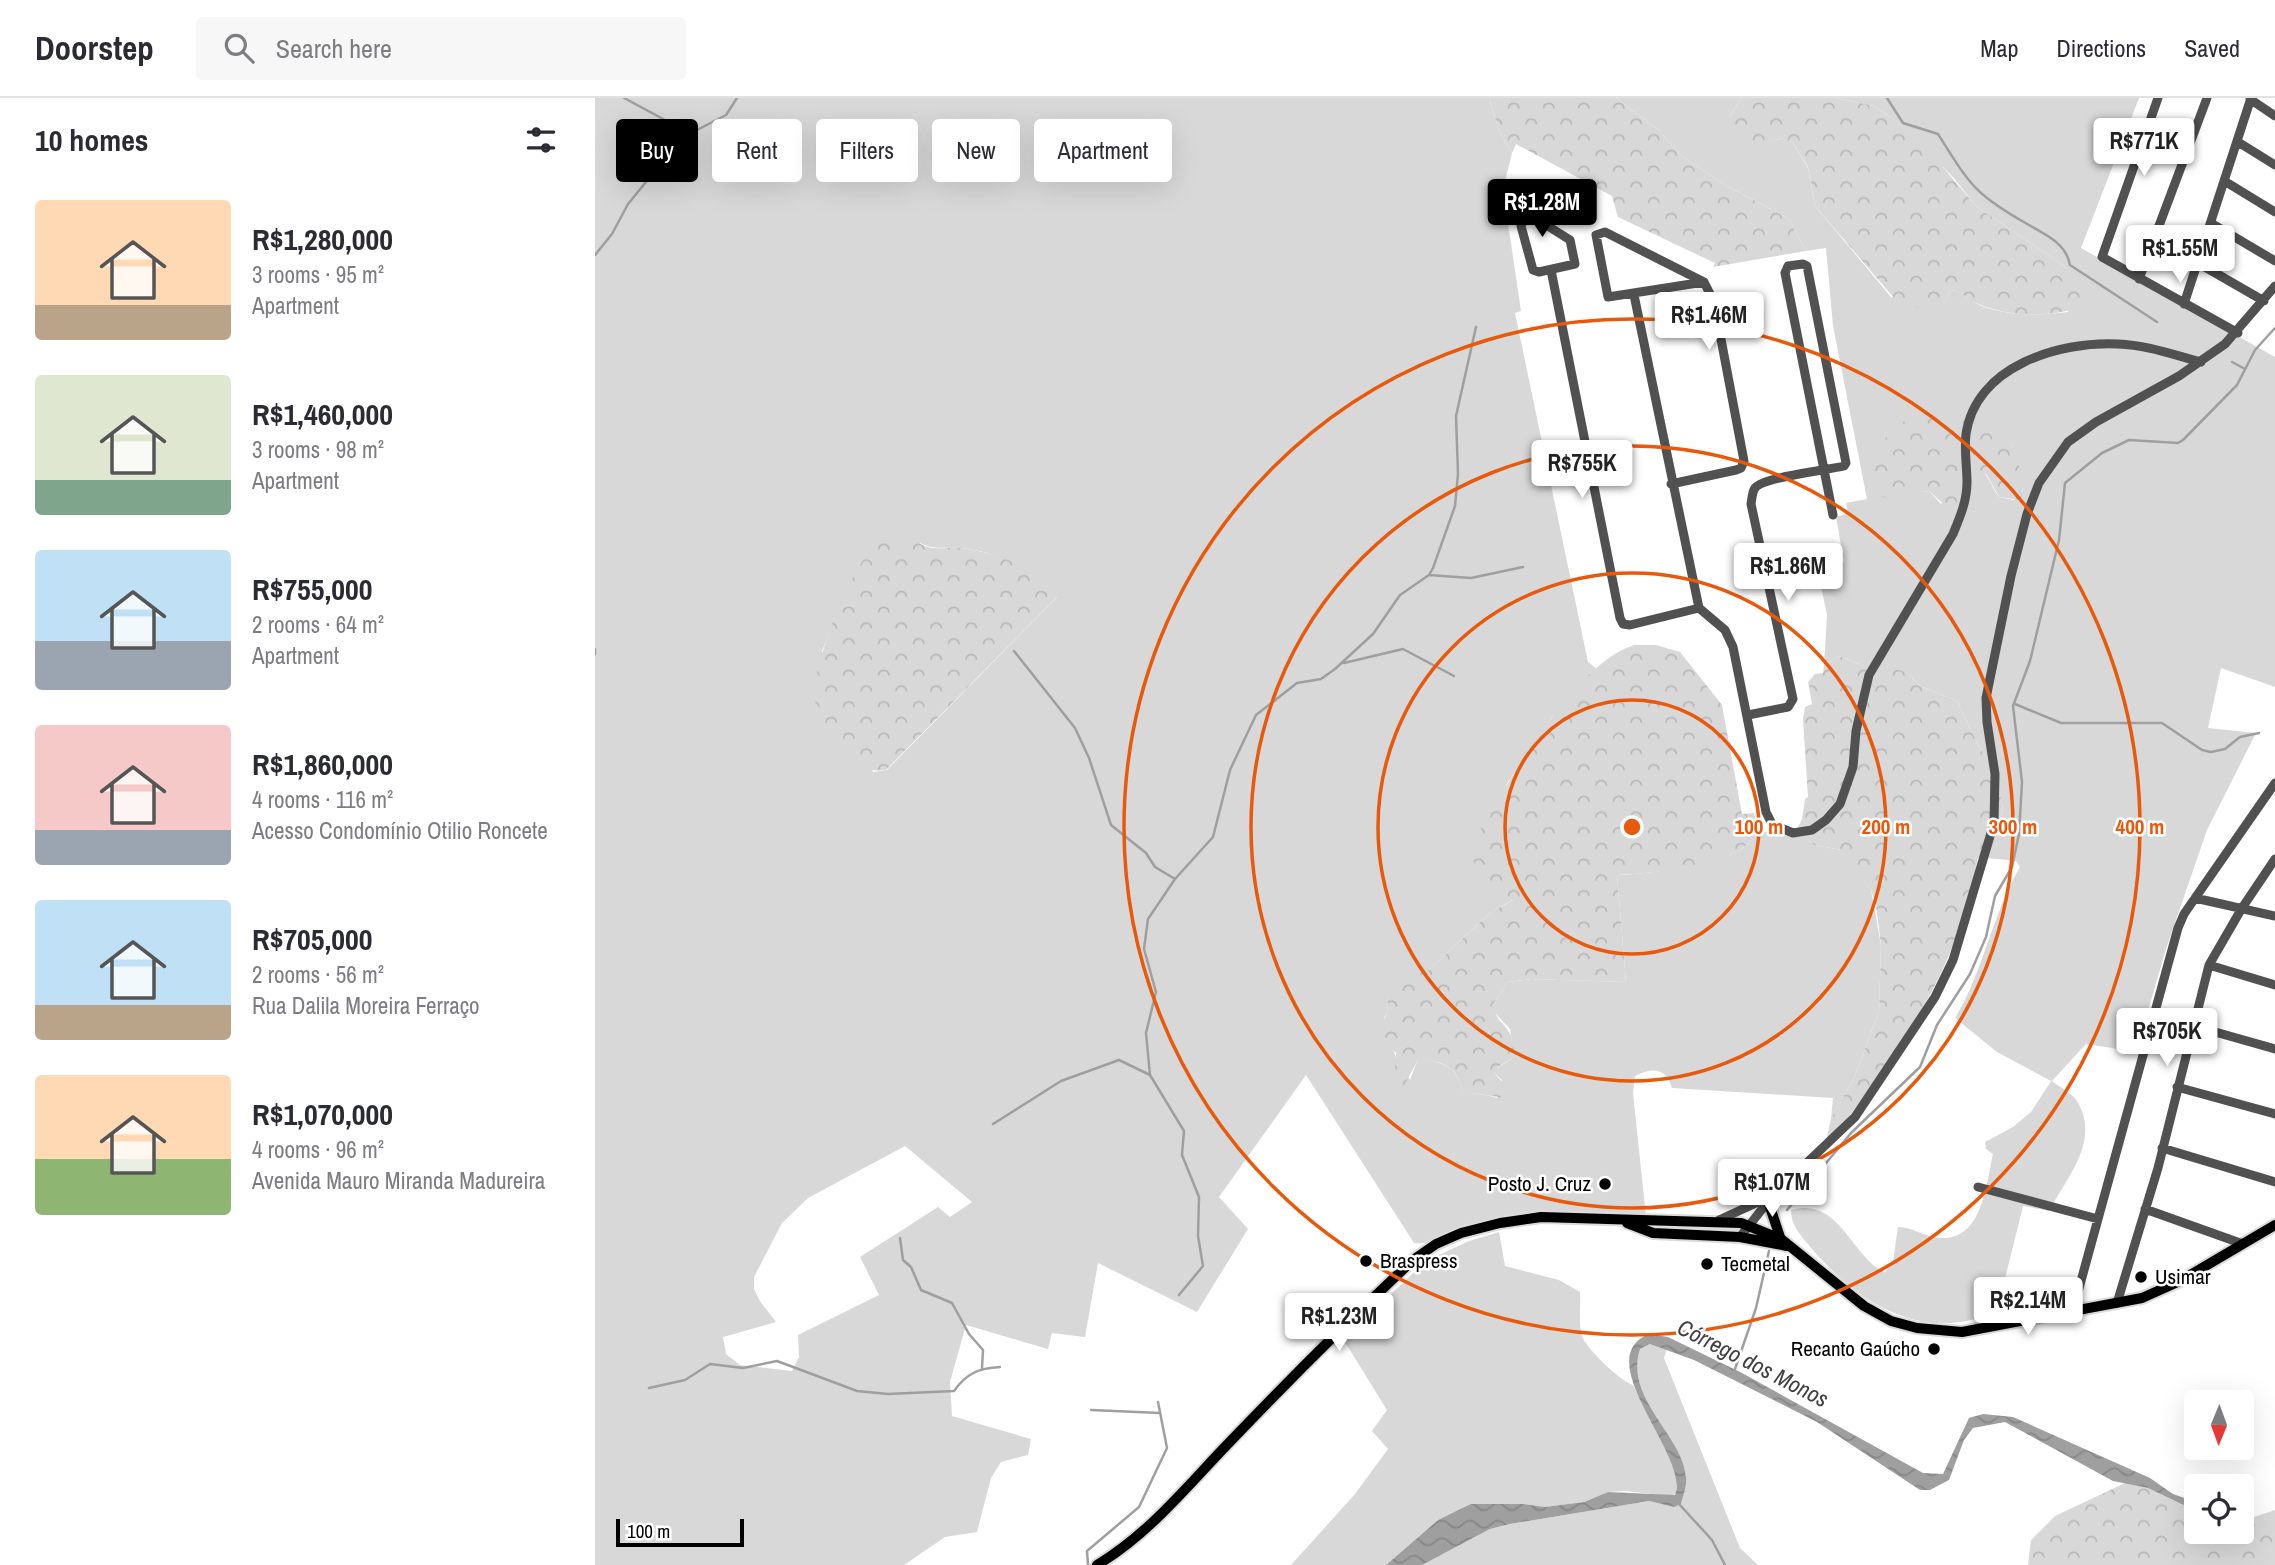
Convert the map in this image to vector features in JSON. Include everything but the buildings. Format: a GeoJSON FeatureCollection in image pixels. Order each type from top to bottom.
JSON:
{"type":"FeatureCollection","features":[{"type":"Feature","properties":{"kind":"main road"},"geometry":{"type":"LineString","coordinates":[[1771,1198],[1774,1226],[1785,1243]]}},
{"type":"Feature","properties":{"kind":"main road"},"geometry":{"type":"LineString","coordinates":[[1097,1565],[1118,1552],[1162,1514],[1350,1319],[1412,1260],[1436,1244],[1500,1223],[1541,1217],[1625,1222],[1713,1221],[1748,1225],[1785,1243],[1864,1306],[1891,1321],[1917,1328],[1980,1331],[2162,1291],[2275,1225]]}},
{"type":"Feature","properties":{"kind":"main road"},"geometry":{"type":"LineString","coordinates":[[1625,1222],[1669,1235],[1740,1237],[1785,1243]]}},
{"type":"Feature","properties":{"kind":"street"},"geometry":{"type":"LineString","coordinates":[[2158,98],[2102,252],[2108,262],[2238,333]]}},
{"type":"Feature","properties":{"kind":"street"},"geometry":{"type":"LineString","coordinates":[[2139,279],[2207,98]]}},
{"type":"Feature","properties":{"kind":"street"},"geometry":{"type":"LineString","coordinates":[[2184,304],[2226,182],[2250,99],[2275,116]]}},
{"type":"Feature","properties":{"kind":"street"},"geometry":{"type":"LineString","coordinates":[[2238,142],[2275,164]]}},
{"type":"Feature","properties":{"kind":"street"},"geometry":{"type":"LineString","coordinates":[[2226,182],[2275,212]]}},
{"type":"Feature","properties":{"kind":"street"},"geometry":{"type":"LineString","coordinates":[[1526,216],[1532,216],[1565,235],[1574,246],[1575,264],[1551,270],[1535,272],[1531,265],[1521,226],[1526,216]]}},
{"type":"Feature","properties":{"kind":"street"},"geometry":{"type":"LineString","coordinates":[[2211,223],[2275,261]]}},
{"type":"Feature","properties":{"kind":"street"},"geometry":{"type":"LineString","coordinates":[[1671,484],[1736,470],[1741,468],[1744,461],[1714,302],[1704,282],[1629,243],[1600,233],[1595,240],[1606,294],[1613,299],[1704,282]]}},
{"type":"Feature","properties":{"kind":"street"},"geometry":{"type":"LineString","coordinates":[[2199,263],[2264,301]]}},
{"type":"Feature","properties":{"kind":"street"},"geometry":{"type":"LineString","coordinates":[[1748,715],[1788,707],[1793,699],[1751,504],[1752,494],[1762,483],[1824,470],[1844,466],[1846,463],[1807,267],[1799,264],[1788,266],[1785,272],[1824,470],[1833,515]]}},
{"type":"Feature","properties":{"kind":"street"},"geometry":{"type":"LineString","coordinates":[[1551,270],[1620,618],[1623,624],[1630,625],[1699,608]]}},
{"type":"Feature","properties":{"kind":"street"},"geometry":{"type":"LineString","coordinates":[[1740,1237],[1771,1198],[1855,1117],[1928,1007],[1953,960],[1994,823],[1995,774],[1986,698],[2011,576],[2027,514],[2039,483],[2051,462],[2078,436],[2201,362],[2238,333],[2275,286]]}},
{"type":"Feature","properties":{"kind":"street"},"geometry":{"type":"LineString","coordinates":[[1635,295],[1671,484],[1699,608],[1725,630],[1734,647],[1766,812],[1772,824],[1793,833],[1812,830],[1826,820],[1847,788],[1869,675],[1954,534],[1964,509],[1967,486],[1966,434],[1986,392],[2004,373],[2032,358],[2090,345],[2150,348],[2201,362]]}},
{"type":"Feature","properties":{"kind":"street"},"geometry":{"type":"LineString","coordinates":[[2073,1310],[2178,928],[2195,898],[2275,783]]}},
{"type":"Feature","properties":{"kind":"street"},"geometry":{"type":"LineString","coordinates":[[2117,1303],[2162,1148],[2209,965],[2242,908],[2275,859]]}},
{"type":"Feature","properties":{"kind":"street"},"geometry":{"type":"LineString","coordinates":[[2195,898],[2275,916]]}},
{"type":"Feature","properties":{"kind":"street"},"geometry":{"type":"LineString","coordinates":[[2209,965],[2275,985]]}},
{"type":"Feature","properties":{"kind":"street"},"geometry":{"type":"LineString","coordinates":[[2194,1026],[2275,1049]]}},
{"type":"Feature","properties":{"kind":"street"},"geometry":{"type":"LineString","coordinates":[[2178,1087],[2275,1114]]}},
{"type":"Feature","properties":{"kind":"street"},"geometry":{"type":"LineString","coordinates":[[2162,1148],[2275,1182]]}},
{"type":"Feature","properties":{"kind":"street"},"geometry":{"type":"LineString","coordinates":[[1978,1187],[2098,1219]]}},
{"type":"Feature","properties":{"kind":"street"},"geometry":{"type":"LineString","coordinates":[[1713,1221],[1743,1212],[1771,1198]]}},
{"type":"Feature","properties":{"kind":"street"},"geometry":{"type":"LineString","coordinates":[[2145,1209],[2243,1244]]}},
{"type":"Feature","properties":{"kind":"green space"},"geometry":{"type":"Polygon","coordinates":[[[595,98],[1489,98],[1499,131],[1512,153],[1503,189],[1521,311],[1515,313],[1588,662],[1597,669],[1553,716],[1506,785],[1514,899],[1491,912],[1429,970],[1416,975],[1388,995],[1387,1014],[1384,1018],[1396,1058],[1410,1080],[1418,1059],[1433,1061],[1452,1070],[1462,1089],[1497,1098],[1502,1080],[1495,1074],[1496,1069],[1514,1057],[1510,1029],[1493,1011],[1493,1004],[1508,982],[1531,979],[1626,982],[1617,875],[1671,869],[1716,860],[1748,844],[1755,833],[1797,829],[1814,845],[1841,850],[1871,890],[1881,945],[1879,1011],[1855,1076],[1831,1119],[1833,1098],[1672,1088],[1662,1073],[1648,1071],[1635,1076],[1633,1093],[1646,1216],[1558,1213],[1523,1215],[1495,1220],[1449,1238],[1414,1243],[1306,1075],[1219,1197],[1248,1229],[1197,1312],[1098,1263],[1085,1337],[1052,1333],[1048,1349],[966,1325],[950,1382],[952,1416],[1031,1439],[1028,1455],[1001,1462],[991,1478],[977,1532],[945,1537],[904,1565],[595,1565],[595,98]],[[920,543],[867,555],[838,611],[822,651],[873,772],[887,770],[1057,597],[1024,570],[1000,557],[973,550],[920,543]],[[905,1146],[808,1198],[782,1223],[754,1277],[754,1289],[776,1322],[723,1337],[726,1354],[740,1365],[792,1371],[799,1357],[798,1335],[879,1295],[860,1257],[938,1207],[950,1217],[972,1202],[905,1146]]]}},
{"type":"Feature","properties":{"kind":"green space"},"geometry":{"type":"Polygon","coordinates":[[[1489,98],[1616,98],[1660,131],[1679,154],[1725,185],[1788,218],[1806,251],[1713,267],[1715,263],[1618,217],[1612,196],[1516,144],[1512,153],[1499,131],[1489,98]]]}},
{"type":"Feature","properties":{"kind":"green space"},"geometry":{"type":"Polygon","coordinates":[[[1616,98],[1742,98],[1729,117],[1760,143],[1783,138],[1793,143],[1808,168],[1815,206],[1891,297],[1944,305],[1950,290],[1954,290],[1990,309],[2045,314],[2068,312],[2067,268],[1976,206],[1953,177],[1895,120],[1874,106],[1836,98],[2139,98],[2081,248],[2275,357],[2275,687],[2221,668],[2208,728],[2256,733],[2207,830],[2166,949],[2136,1052],[2086,1044],[2052,1081],[2077,1101],[2085,1130],[2083,1144],[2072,1172],[2049,1211],[2023,1206],[1996,1315],[1937,1323],[1898,1315],[1864,1297],[1833,1272],[1801,1235],[1792,1220],[1791,1210],[1808,1208],[1822,1212],[1834,1220],[1873,1265],[1885,1272],[1893,1261],[1898,1227],[1940,1238],[1954,1236],[1965,1230],[1980,1208],[1993,1154],[1986,1149],[1985,1142],[2013,1127],[2031,1112],[2051,1081],[1997,1052],[1955,1018],[2020,867],[2016,861],[1988,858],[2003,810],[1995,768],[1980,749],[1957,701],[1920,686],[1907,673],[1868,668],[1839,656],[1824,665],[1827,615],[1817,567],[1844,562],[1836,517],[1848,513],[1846,503],[1867,499],[1833,326],[1826,248],[1806,251],[1788,218],[1725,185],[1679,154],[1660,131],[1616,98]],[[2011,445],[1872,473],[1874,487],[1881,496],[1929,491],[1941,504],[1969,473],[1971,465],[1985,474],[1999,497],[2014,500],[2023,491],[2011,445]]]}},
{"type":"Feature","properties":{"kind":"green space"},"geometry":{"type":"Polygon","coordinates":[[[1742,98],[1836,98],[1874,106],[1895,120],[1935,158],[1976,206],[2067,268],[2082,294],[2081,307],[2055,313],[2016,314],[1978,304],[1950,290],[1944,306],[1936,310],[1900,305],[1815,206],[1808,167],[1793,143],[1782,138],[1745,148],[1731,144],[1729,117],[1742,98]]]}},
{"type":"Feature","properties":{"kind":"green space"},"geometry":{"type":"Polygon","coordinates":[[[1937,415],[1985,425],[2005,434],[2021,475],[2020,500],[1999,497],[1987,475],[1972,465],[1962,505],[1947,505],[1929,491],[1896,499],[1877,493],[1873,485],[1874,464],[1889,433],[1910,419],[1937,415]]]}},
{"type":"Feature","properties":{"kind":"green space"},"geometry":{"type":"Polygon","coordinates":[[[892,535],[906,537],[933,548],[961,548],[1001,557],[1040,577],[1057,597],[886,770],[878,771],[861,766],[842,747],[820,717],[815,696],[825,643],[850,583],[869,552],[892,535]]]}},
{"type":"Feature","properties":{"kind":"green space"},"geometry":{"type":"Polygon","coordinates":[[[1635,645],[1656,645],[1680,652],[1722,705],[1742,814],[1754,813],[1757,824],[1754,838],[1727,856],[1709,862],[1651,873],[1617,875],[1626,982],[1531,979],[1508,982],[1493,1004],[1495,1012],[1512,1037],[1514,1046],[1514,1057],[1498,1067],[1495,1074],[1506,1086],[1504,1098],[1467,1092],[1462,1089],[1452,1070],[1440,1063],[1426,1060],[1418,1060],[1401,1091],[1394,1089],[1396,1053],[1380,1034],[1381,1024],[1387,1014],[1388,989],[1397,979],[1429,970],[1491,912],[1513,900],[1485,880],[1475,866],[1472,849],[1474,841],[1515,771],[1572,692],[1615,654],[1635,645]]]}},
{"type":"Feature","properties":{"kind":"green space"},"geometry":{"type":"Polygon","coordinates":[[[1839,656],[1868,668],[1896,669],[1907,673],[1920,686],[1957,701],[1980,749],[1995,768],[2003,810],[1988,858],[1978,858],[1951,950],[1926,1002],[1857,1106],[1826,1141],[1831,1119],[1855,1076],[1879,1011],[1881,945],[1876,905],[1871,890],[1841,850],[1814,845],[1797,829],[1802,819],[1805,799],[1808,797],[1803,719],[1805,707],[1812,704],[1808,682],[1815,674],[1823,673],[1824,665],[1839,656]]]}},
{"type":"Feature","properties":{"kind":"green space"},"geometry":{"type":"Polygon","coordinates":[[[1499,1232],[1505,1266],[1559,1280],[1580,1292],[1582,1336],[1604,1364],[1633,1385],[1677,1471],[1676,1493],[1672,1496],[1608,1492],[1584,1502],[1545,1507],[1477,1504],[1438,1520],[1386,1565],[1291,1565],[1355,1494],[1388,1449],[1372,1431],[1387,1410],[1343,1339],[1426,1261],[1469,1241],[1499,1232]]]}},
{"type":"Feature","properties":{"kind":"green space"},"geometry":{"type":"Polygon","coordinates":[[[1650,1344],[1667,1348],[1664,1358],[1740,1548],[1758,1565],[1422,1565],[1490,1529],[1510,1524],[1649,1501],[1674,1507],[1681,1504],[1685,1471],[1639,1382],[1637,1366],[1640,1349],[1650,1344]]]}},
{"type":"Feature","properties":{"kind":"green space"},"geometry":{"type":"Polygon","coordinates":[[[2125,1483],[2148,1488],[2184,1505],[2184,1544],[2254,1544],[2254,1517],[2275,1510],[2275,1565],[2028,1565],[2031,1540],[2055,1516],[2125,1483]]]}},
{"type":"Feature","properties":{"kind":"water"},"geometry":{"type":"Polygon","coordinates":[[[1649,1334],[1668,1337],[1742,1373],[1923,1473],[1943,1474],[1969,1418],[1983,1414],[2013,1417],[2150,1478],[2173,1494],[2184,1498],[2184,1505],[2148,1488],[2113,1481],[2005,1422],[1973,1428],[1964,1440],[1949,1480],[1930,1490],[1920,1490],[1817,1422],[1694,1360],[1650,1344],[1640,1349],[1637,1367],[1640,1384],[1646,1400],[1682,1461],[1686,1480],[1681,1504],[1674,1507],[1649,1501],[1510,1524],[1490,1529],[1422,1565],[1386,1565],[1438,1520],[1471,1504],[1545,1507],[1584,1502],[1608,1492],[1675,1495],[1676,1478],[1669,1457],[1634,1386],[1629,1364],[1633,1347],[1649,1334]]]}},
{"type":"Feature","properties":{"kind":"waterway"},"geometry":{"type":"LineString","coordinates":[[624,98],[663,119]]}},
{"type":"Feature","properties":{"kind":"waterway"},"geometry":{"type":"LineString","coordinates":[[595,255],[612,234],[628,204],[668,155],[695,131],[726,115],[737,98]]}},
{"type":"Feature","properties":{"kind":"waterway"},"geometry":{"type":"LineString","coordinates":[[1887,98],[1903,123],[1938,134],[1958,166],[1985,196],[2054,240],[2068,257],[2070,265],[2157,322]]}},
{"type":"Feature","properties":{"kind":"waterway"},"geometry":{"type":"LineString","coordinates":[[1179,1295],[1203,1266],[1198,1236],[1199,1197],[1182,1155],[1184,1131],[1150,1075],[1146,1033],[1156,992],[1144,949],[1148,919],[1175,879],[1213,837],[1230,770],[1256,715],[1297,683],[1321,679],[1335,669],[1373,634],[1400,595],[1429,575],[1433,568],[1455,506],[1458,474],[1456,416],[1476,327]]}},
{"type":"Feature","properties":{"kind":"waterway"},"geometry":{"type":"LineString","coordinates":[[1787,1210],[1851,1133],[1920,1067],[1937,1025],[1970,974],[1986,937],[1995,896],[2012,867],[2019,834],[2022,782],[2013,706],[2030,661],[2059,540],[2065,483],[2102,453],[2129,440],[2178,443],[2183,440],[2237,385],[2255,350],[2275,328]]}},
{"type":"Feature","properties":{"kind":"waterway"},"geometry":{"type":"LineString","coordinates":[[2232,362],[2245,369]]}},
{"type":"Feature","properties":{"kind":"waterway"},"geometry":{"type":"LineString","coordinates":[[1429,575],[1471,578],[1523,567]]}},
{"type":"Feature","properties":{"kind":"waterway"},"geometry":{"type":"LineString","coordinates":[[595,649],[595,654]]}},
{"type":"Feature","properties":{"kind":"waterway"},"geometry":{"type":"LineString","coordinates":[[1344,663],[1403,649],[1454,676]]}},
{"type":"Feature","properties":{"kind":"waterway"},"geometry":{"type":"LineString","coordinates":[[1014,651],[1075,728],[1089,758],[1111,825],[1146,853],[1155,867],[1175,879]]}},
{"type":"Feature","properties":{"kind":"waterway"},"geometry":{"type":"LineString","coordinates":[[2015,704],[2061,723],[2162,723],[2202,750],[2211,752],[2225,749],[2240,737],[2259,733]]}},
{"type":"Feature","properties":{"kind":"waterway"},"geometry":{"type":"LineString","coordinates":[[993,1124],[1061,1081],[1119,1060],[1150,1075]]}},
{"type":"Feature","properties":{"kind":"waterway"},"geometry":{"type":"LineString","coordinates":[[900,1238],[903,1260],[911,1267],[921,1290],[952,1303],[969,1334],[983,1350],[982,1368]]}},
{"type":"Feature","properties":{"kind":"waterway","name":"Córrego dos Monos"},"geometry":{"type":"LineString","coordinates":[[1734,1372],[1756,1308],[1769,1251]]}},
{"type":"Feature","properties":{"kind":"waterway"},"geometry":{"type":"LineString","coordinates":[[649,1388],[685,1380],[710,1364],[743,1368],[777,1361],[857,1391],[888,1394],[954,1391],[973,1373],[1000,1367]]}},
{"type":"Feature","properties":{"kind":"waterway"},"geometry":{"type":"LineString","coordinates":[[1088,1565],[1087,1551],[1139,1507],[1167,1448],[1158,1402]]}},
{"type":"Feature","properties":{"kind":"waterway"},"geometry":{"type":"LineString","coordinates":[[1091,1410],[1160,1413]]}},
{"type":"Feature","properties":{"kind":"waterway"},"geometry":{"type":"LineString","coordinates":[[1679,1504],[1712,1540],[1725,1565]]}},
{"type":"Feature","properties":{"kind":"place","name":"Posto J. Cruz"},"geometry":{"type":"Point","coordinates":[1605,1184]}},
{"type":"Feature","properties":{"kind":"place","name":"Braspress"},"geometry":{"type":"Point","coordinates":[1366,1261]}},
{"type":"Feature","properties":{"kind":"place","name":"Tecmetal"},"geometry":{"type":"Point","coordinates":[1707,1264]}},
{"type":"Feature","properties":{"kind":"place","name":"Usimar"},"geometry":{"type":"Point","coordinates":[2141,1277]}},
{"type":"Feature","properties":{"kind":"place","name":"Recanto Gaúcho"},"geometry":{"type":"Point","coordinates":[1934,1349]}}]}
